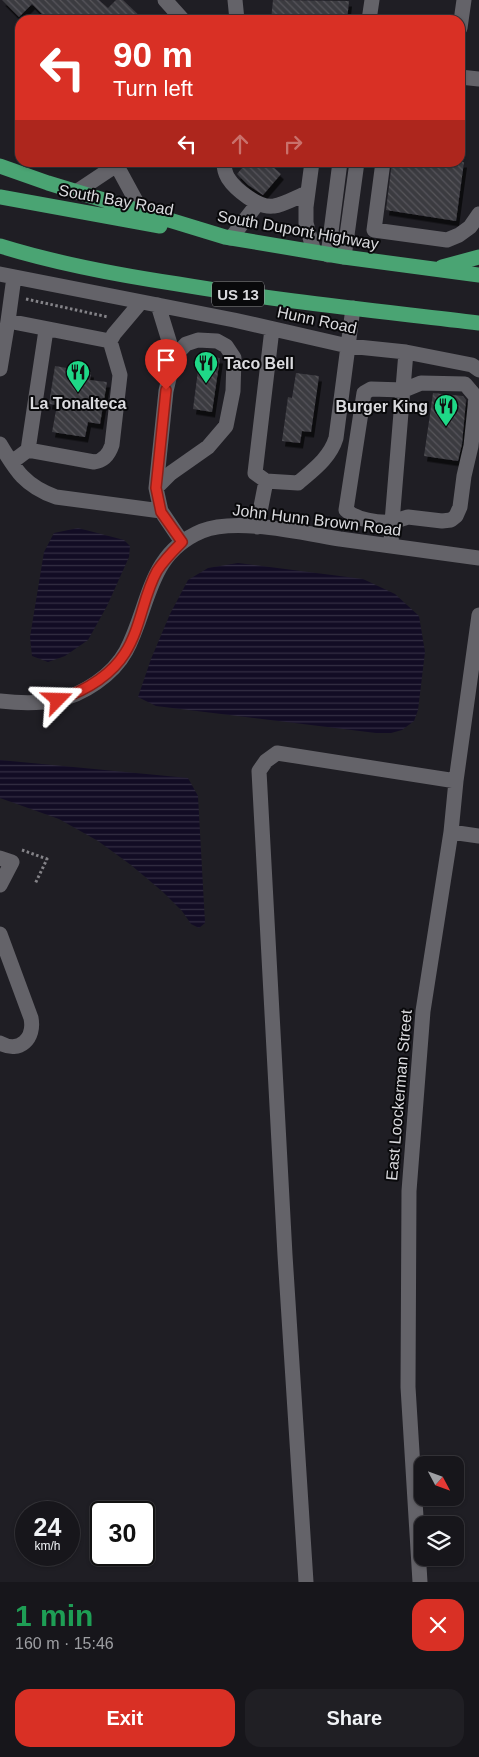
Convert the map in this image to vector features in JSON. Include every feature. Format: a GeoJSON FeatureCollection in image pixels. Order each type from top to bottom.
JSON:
{"type":"FeatureCollection","features":[{"type":"Feature","properties":{"kind":"highway","name":"South Dupont Highway"},"geometry":{"type":"LineString","coordinates":[[0,166],[76,192],[228,238],[320,254],[479,275]]}},
{"type":"Feature","properties":{"kind":"highway","name":"South Bay Road"},"geometry":{"type":"LineString","coordinates":[[0,197],[228,238]]}},
{"type":"Feature","properties":{"kind":"highway","name":"US 13"},"geometry":{"type":"LineString","coordinates":[[0,246],[35,257],[103,272],[230,293],[479,323]]}},
{"type":"Feature","properties":{"kind":"highway"},"geometry":{"type":"LineString","coordinates":[[433,269],[479,257]]}},
{"type":"Feature","properties":{"kind":"street"},"geometry":{"type":"LineString","coordinates":[[165,0],[178,15]]}},
{"type":"Feature","properties":{"kind":"street"},"geometry":{"type":"LineString","coordinates":[[235,0],[236,15]]}},
{"type":"Feature","properties":{"kind":"street"},"geometry":{"type":"LineString","coordinates":[[370,15],[372,0]]}},
{"type":"Feature","properties":{"kind":"street"},"geometry":{"type":"LineString","coordinates":[[462,15],[464,0]]}},
{"type":"Feature","properties":{"kind":"street"},"geometry":{"type":"LineString","coordinates":[[465,78],[479,79]]}},
{"type":"Feature","properties":{"kind":"street"},"geometry":{"type":"LineString","coordinates":[[76,192],[114,167]]}},
{"type":"Feature","properties":{"kind":"street"},"geometry":{"type":"LineString","coordinates":[[120,167],[142,212]]}},
{"type":"Feature","properties":{"kind":"street"},"geometry":{"type":"LineString","coordinates":[[225,167],[229,180],[250,199],[263,206],[274,206],[307,193]]}},
{"type":"Feature","properties":{"kind":"street"},"geometry":{"type":"LineString","coordinates":[[311,167],[307,193],[306,222],[320,254]]}},
{"type":"Feature","properties":{"kind":"street"},"geometry":{"type":"LineString","coordinates":[[320,254],[339,167]]}},
{"type":"Feature","properties":{"kind":"street"},"geometry":{"type":"LineString","coordinates":[[344,257],[356,167]]}},
{"type":"Feature","properties":{"kind":"street"},"geometry":{"type":"LineString","coordinates":[[382,167],[374,230],[447,240],[459,235],[470,227],[479,214]]}},
{"type":"Feature","properties":{"kind":"street"},"geometry":{"type":"LineString","coordinates":[[228,238],[258,203]]}},
{"type":"Feature","properties":{"kind":"street"},"geometry":{"type":"LineString","coordinates":[[0,369],[8,321],[7,276]]}},
{"type":"Feature","properties":{"kind":"street","name":"Hunn Road"},"geometry":{"type":"LineString","coordinates":[[7,276],[158,305],[348,346],[406,352],[472,365],[479,370]]}},
{"type":"Feature","properties":{"kind":"street"},"geometry":{"type":"LineString","coordinates":[[28,450],[94,462],[102,460],[110,451],[120,375],[110,342],[114,334],[141,302]]}},
{"type":"Feature","properties":{"kind":"street"},"geometry":{"type":"LineString","coordinates":[[158,305],[174,357]]}},
{"type":"Feature","properties":{"kind":"street"},"geometry":{"type":"LineString","coordinates":[[260,477],[298,483],[327,456],[333,447],[336,438],[353,308]]}},
{"type":"Feature","properties":{"kind":"street"},"geometry":{"type":"LineString","coordinates":[[8,321],[110,342]]}},
{"type":"Feature","properties":{"kind":"street"},"geometry":{"type":"LineString","coordinates":[[257,527],[272,329]]}},
{"type":"Feature","properties":{"kind":"street"},"geometry":{"type":"LineString","coordinates":[[12,462],[28,450],[46,330]]}},
{"type":"Feature","properties":{"kind":"street"},"geometry":{"type":"LineString","coordinates":[[156,488],[171,473],[208,447],[226,426],[233,391],[234,358],[226,346],[217,341],[198,340],[186,344],[174,357],[166,390],[156,488],[161,512],[182,542]]}},
{"type":"Feature","properties":{"kind":"street"},"geometry":{"type":"LineString","coordinates":[[391,546],[406,352]]}},
{"type":"Feature","properties":{"kind":"street"},"geometry":{"type":"LineString","coordinates":[[421,383],[464,384],[476,397],[471,446],[464,476],[460,507],[456,516],[451,520],[442,521],[408,517],[392,522],[353,516],[346,510],[364,393],[371,389],[404,390],[421,383]]}},
{"type":"Feature","properties":{"kind":"street"},"geometry":{"type":"LineString","coordinates":[[0,444],[28,484],[37,490],[56,497],[161,512]]}},
{"type":"Feature","properties":{"kind":"street","name":"John Hunn Brown Road"},"geometry":{"type":"LineString","coordinates":[[0,701],[36,702],[58,700],[95,683],[112,670],[125,653],[158,570],[168,556],[182,542],[202,531],[219,526],[257,527],[479,558]]}},
{"type":"Feature","properties":{"kind":"street","name":"East Loockerman Street"},"geometry":{"type":"LineString","coordinates":[[420,1582],[408,1386],[409,1191],[423,1011],[451,832],[456,781],[473,702],[479,615]]}},
{"type":"Feature","properties":{"kind":"street"},"geometry":{"type":"LineString","coordinates":[[306,1582],[285,1255],[259,771],[266,761],[277,753],[456,781]]}},
{"type":"Feature","properties":{"kind":"street"},"geometry":{"type":"LineString","coordinates":[[451,832],[479,836]]}},
{"type":"Feature","properties":{"kind":"street"},"geometry":{"type":"LineString","coordinates":[[0,858],[12,862],[0,885]]}},
{"type":"Feature","properties":{"kind":"street"},"geometry":{"type":"LineString","coordinates":[[0,934],[31,1018],[33,1029],[28,1039],[20,1046],[8,1048],[0,1043]]}},
{"type":"Feature","properties":{"kind":"path"},"geometry":{"type":"LineString","coordinates":[[16,848],[47,859],[35,884]]}},
{"type":"Feature","properties":{"kind":"shaded area"},"geometry":{"type":"Polygon","coordinates":[[[78,528],[124,540],[130,546],[129,557],[107,606],[88,640],[65,656],[48,662],[32,656],[30,637],[44,552],[54,533],[78,528]]]}},
{"type":"Feature","properties":{"kind":"shaded area"},"geometry":{"type":"Polygon","coordinates":[[[238,563],[363,579],[395,594],[419,616],[425,652],[418,710],[414,721],[402,730],[391,733],[376,733],[156,706],[138,697],[151,659],[170,614],[188,580],[208,568],[238,563]]]}},
{"type":"Feature","properties":{"kind":"shaded area"},"geometry":{"type":"Polygon","coordinates":[[[0,760],[188,778],[198,796],[205,923],[199,928],[191,924],[182,911],[163,892],[98,841],[59,819],[0,798],[0,760]]]}},
{"type":"Feature","properties":{"kind":"building"},"geometry":{"type":"Polygon","coordinates":[[[2,0],[99,0],[108,8],[116,0],[123,0],[139,15],[43,15],[32,4],[21,15],[17,15],[2,0]]]}},
{"type":"Feature","properties":{"kind":"building"},"geometry":{"type":"Polygon","coordinates":[[[273,0],[349,1],[348,15],[272,15],[273,0]]]}},
{"type":"Feature","properties":{"kind":"building"},"geometry":{"type":"Polygon","coordinates":[[[243,167],[273,167],[281,174],[263,195],[248,185],[237,174],[243,167]]]}},
{"type":"Feature","properties":{"kind":"building"},"geometry":{"type":"Polygon","coordinates":[[[391,167],[463,167],[456,221],[386,210],[391,167]]]}},
{"type":"Feature","properties":{"kind":"building","name":"Taco Bell"},"geometry":{"type":"Polygon","coordinates":[[[200,355],[220,358],[212,412],[193,409],[200,355]]]}},
{"type":"Feature","properties":{"kind":"building","name":"La Tonalteca"},"geometry":{"type":"Polygon","coordinates":[[[55,366],[91,372],[90,380],[107,382],[100,424],[88,422],[85,437],[52,432],[57,405],[49,404],[55,366]]]}},
{"type":"Feature","properties":{"kind":"building"},"geometry":{"type":"Polygon","coordinates":[[[296,373],[319,376],[311,432],[302,431],[300,443],[282,441],[288,397],[292,398],[296,373]]]}},
{"type":"Feature","properties":{"kind":"building","name":"Burger King"},"geometry":{"type":"Polygon","coordinates":[[[433,393],[463,396],[466,400],[462,444],[458,461],[424,456],[433,393]]]}},
{"type":"Feature","properties":{"kind":"place","name":"Taco Bell"},"geometry":{"type":"Point","coordinates":[206,384]}},
{"type":"Feature","properties":{"kind":"place","name":"La Tonalteca"},"geometry":{"type":"Point","coordinates":[78,393]}},
{"type":"Feature","properties":{"kind":"place","name":"Burger King"},"geometry":{"type":"Point","coordinates":[446,427]}},
{"type":"Feature","properties":{"kind":"route"},"geometry":{"type":"LineString","coordinates":[[58,700],[95,683],[112,670],[125,653],[150,586],[158,570],[168,556],[182,542],[161,512],[156,488],[166,390]]}}]}
